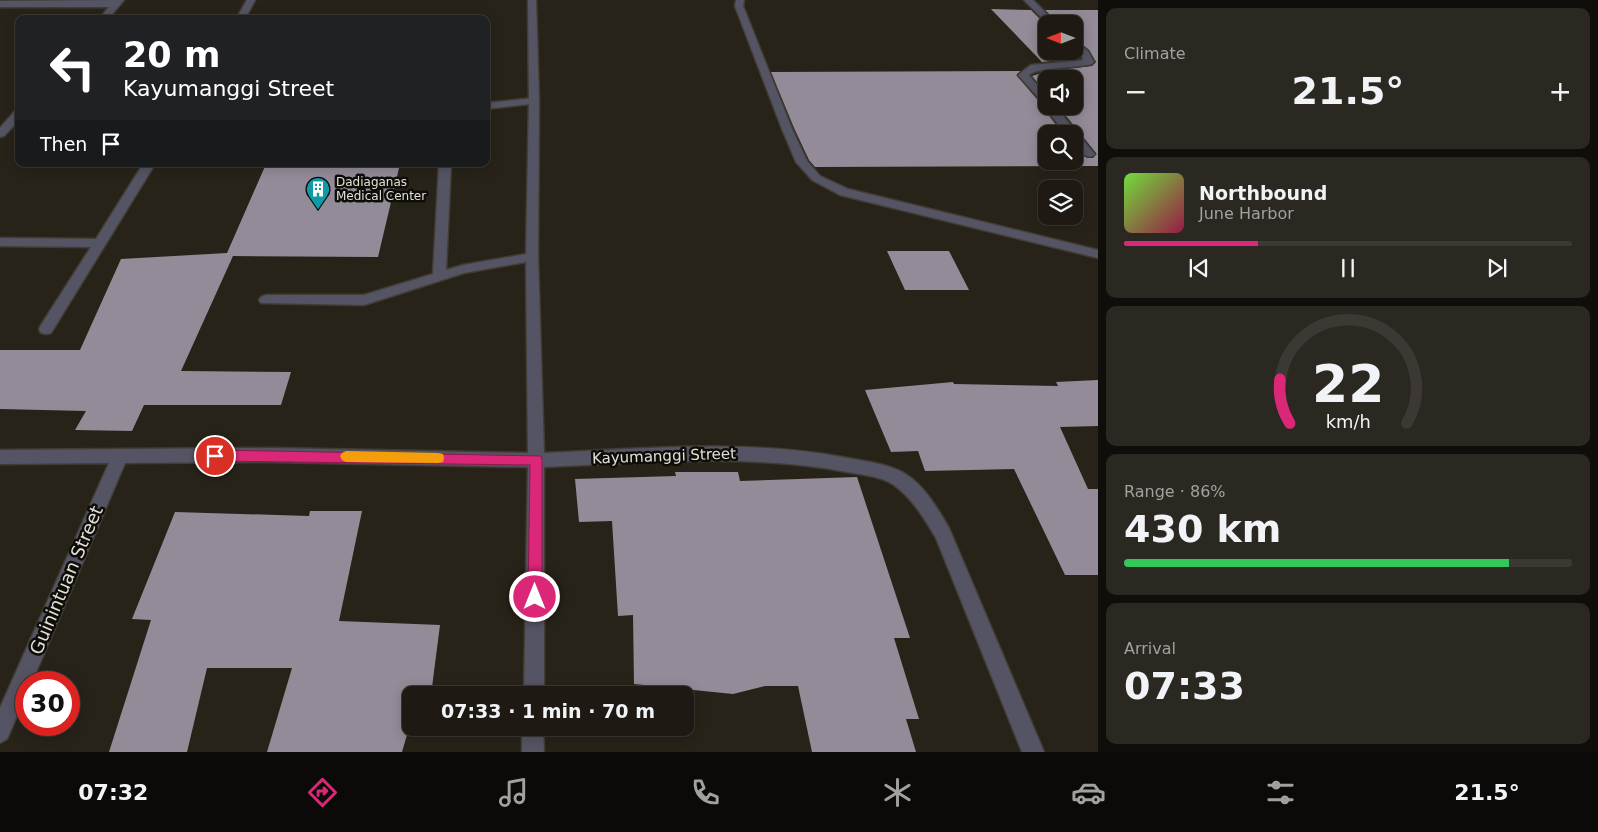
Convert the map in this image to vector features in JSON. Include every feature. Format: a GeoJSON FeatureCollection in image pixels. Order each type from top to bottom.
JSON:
{"type":"FeatureCollection","features":[{"type":"Feature","properties":{"kind":"street"},"geometry":{"type":"LineString","coordinates":[[242,15],[251,0]]}},
{"type":"Feature","properties":{"kind":"street"},"geometry":{"type":"LineString","coordinates":[[532,0],[534,101],[532,257],[536,460],[534,686]]}},
{"type":"Feature","properties":{"kind":"street"},"geometry":{"type":"LineString","coordinates":[[740,0],[739,6],[787,129],[802,162],[816,178],[844,192],[1098,254]]}},
{"type":"Feature","properties":{"kind":"street"},"geometry":{"type":"LineString","coordinates":[[1028,0],[1044,15]]}},
{"type":"Feature","properties":{"kind":"street"},"geometry":{"type":"LineString","coordinates":[[0,4],[118,2]]}},
{"type":"Feature","properties":{"kind":"street"},"geometry":{"type":"LineString","coordinates":[[107,15],[118,2]]}},
{"type":"Feature","properties":{"kind":"street"},"geometry":{"type":"LineString","coordinates":[[1083,51],[1094,63]]}},
{"type":"Feature","properties":{"kind":"street"},"geometry":{"type":"LineString","coordinates":[[1038,92],[1024,75],[1031,68],[1094,63]]}},
{"type":"Feature","properties":{"kind":"street"},"geometry":{"type":"LineString","coordinates":[[490,106],[534,101]]}},
{"type":"Feature","properties":{"kind":"street"},"geometry":{"type":"LineString","coordinates":[[1056,115],[1065,125]]}},
{"type":"Feature","properties":{"kind":"street"},"geometry":{"type":"LineString","coordinates":[[0,134],[15,117]]}},
{"type":"Feature","properties":{"kind":"street"},"geometry":{"type":"LineString","coordinates":[[1083,147],[1089,154]]}},
{"type":"Feature","properties":{"kind":"street"},"geometry":{"type":"LineString","coordinates":[[46,329],[147,167]]}},
{"type":"Feature","properties":{"kind":"street"},"geometry":{"type":"LineString","coordinates":[[439,277],[445,167]]}},
{"type":"Feature","properties":{"kind":"street"},"geometry":{"type":"LineString","coordinates":[[0,242],[100,243]]}},
{"type":"Feature","properties":{"kind":"street"},"geometry":{"type":"LineString","coordinates":[[266,300],[364,300],[463,269],[532,257]]}},
{"type":"Feature","properties":{"kind":"street","name":"Kayumanggi Street"},"geometry":{"type":"LineString","coordinates":[[0,457],[272,455],[536,460],[742,453],[815,459],[876,470],[899,479],[926,505],[943,534],[1033,752]]}},
{"type":"Feature","properties":{"kind":"street","name":"Guinintuan Street"},"geometry":{"type":"LineString","coordinates":[[0,732],[120,456]]}},
{"type":"Feature","properties":{"kind":"street"},"geometry":{"type":"LineString","coordinates":[[533,736],[533,752]]}},
{"type":"Feature","properties":{"kind":"building"},"geometry":{"type":"Polygon","coordinates":[[[991,9],[1031,10],[1038,17],[1038,58],[991,9]]]}},
{"type":"Feature","properties":{"kind":"building"},"geometry":{"type":"Polygon","coordinates":[[[1045,10],[1098,10],[1098,166],[1083,166],[1083,156],[1093,158],[1096,153],[1083,137],[1083,125],[1073,125],[1065,115],[1083,115],[1083,70],[1057,70],[1092,66],[1096,62],[1089,50],[1083,45],[1083,15],[1050,15],[1045,10]]]}},
{"type":"Feature","properties":{"kind":"building"},"geometry":{"type":"Polygon","coordinates":[[[1040,60],[1061,60],[1042,62],[1040,60]]]}},
{"type":"Feature","properties":{"kind":"building"},"geometry":{"type":"Polygon","coordinates":[[[1020,71],[1017,76],[1038,100],[1038,115],[1049,115],[1056,125],[1038,125],[1038,166],[815,167],[809,160],[794,128],[771,72],[1020,71]]]}},
{"type":"Feature","properties":{"kind":"building"},"geometry":{"type":"Polygon","coordinates":[[[1038,74],[1038,83],[1032,76],[1038,74]]]}},
{"type":"Feature","properties":{"kind":"building"},"geometry":{"type":"Polygon","coordinates":[[[265,167],[399,167],[378,257],[233,256],[181,371],[291,372],[281,405],[144,405],[132,431],[75,430],[86,411],[0,409],[0,350],[80,350],[121,259],[227,253],[265,167]]]}},
{"type":"Feature","properties":{"kind":"building"},"geometry":{"type":"Polygon","coordinates":[[[887,251],[949,251],[969,290],[905,290],[887,251]]]}},
{"type":"Feature","properties":{"kind":"building"},"geometry":{"type":"Polygon","coordinates":[[[1098,380],[1098,426],[1060,427],[1088,489],[1098,489],[1098,575],[1065,575],[1014,469],[925,471],[918,451],[891,452],[865,390],[953,382],[954,384],[1058,386],[1056,382],[1098,380]]]}},
{"type":"Feature","properties":{"kind":"building"},"geometry":{"type":"Polygon","coordinates":[[[675,472],[738,472],[740,481],[857,477],[910,638],[894,638],[919,719],[906,719],[916,752],[812,752],[798,686],[765,686],[733,694],[694,690],[694,686],[634,684],[633,615],[618,616],[612,521],[579,522],[575,479],[676,476],[675,472]]]}},
{"type":"Feature","properties":{"kind":"building"},"geometry":{"type":"Polygon","coordinates":[[[310,511],[362,511],[339,621],[440,625],[432,686],[402,686],[402,736],[407,736],[402,752],[267,752],[292,668],[207,668],[187,752],[109,752],[151,620],[132,619],[175,512],[309,516],[310,511]]]}},
{"type":"Feature","properties":{"kind":"slow traffic"},"geometry":{"type":"LineString","coordinates":[[346,456],[438,458]]}},
{"type":"Feature","properties":{"kind":"place","name":"Dadiaganas Medical Center"},"geometry":{"type":"Point","coordinates":[318,210]}},
{"type":"Feature","properties":{"kind":"route"},"geometry":{"type":"LineString","coordinates":[[215,456],[290,455],[536,460],[535,597]]}}]}
